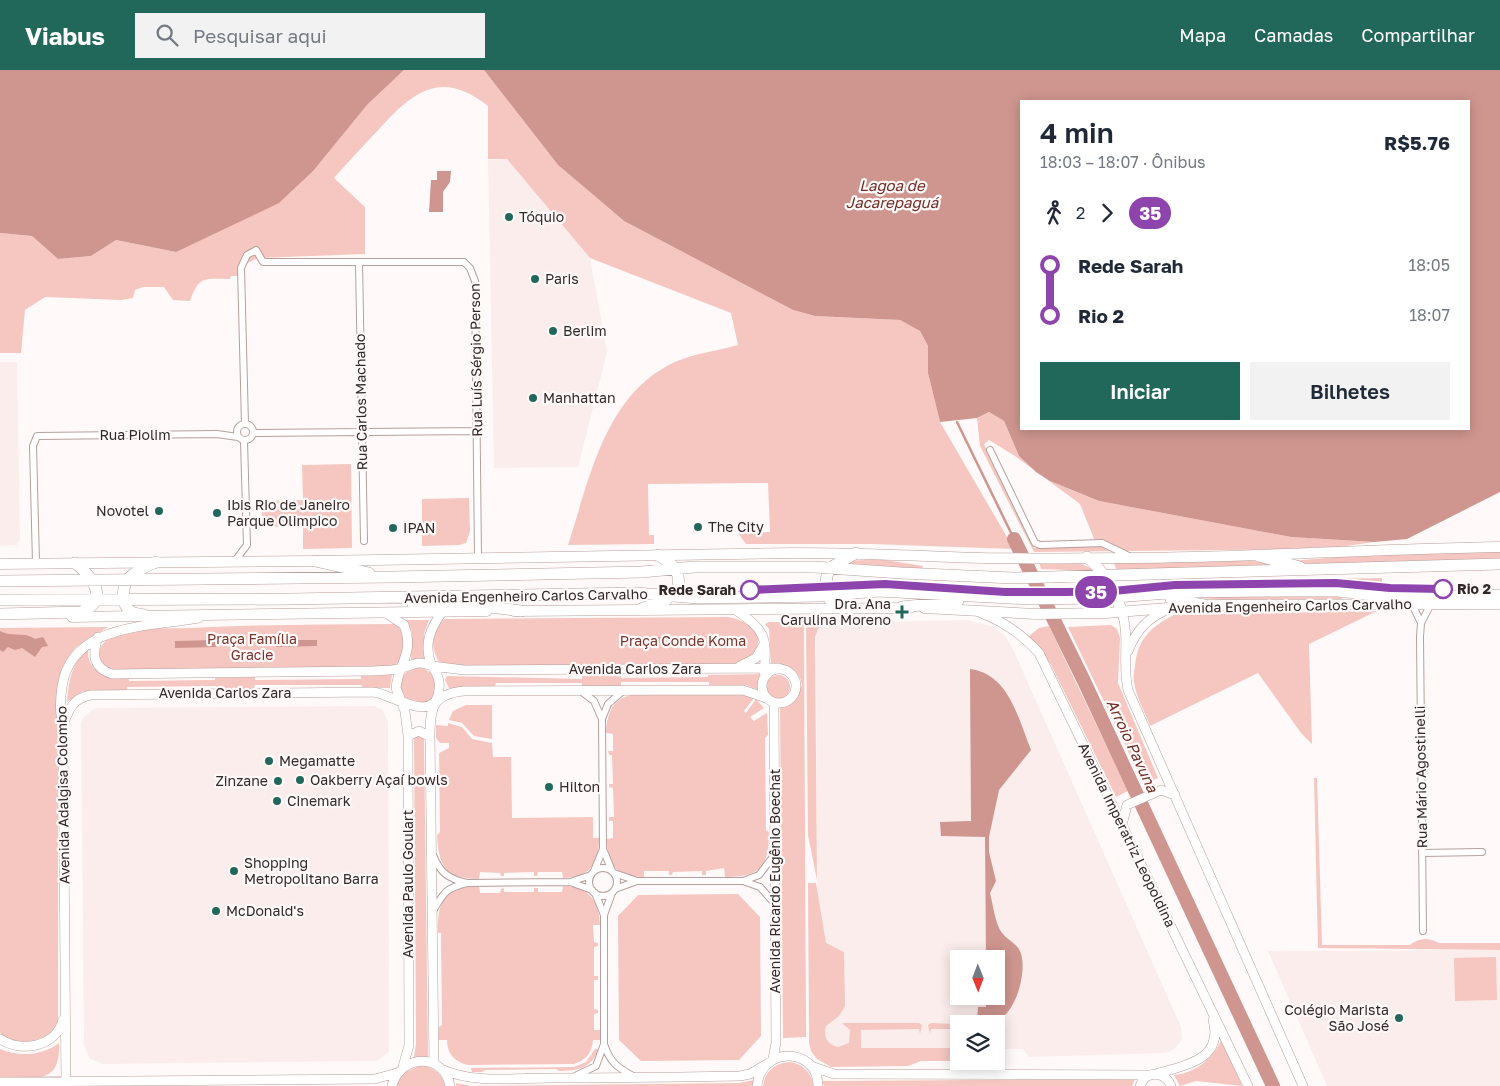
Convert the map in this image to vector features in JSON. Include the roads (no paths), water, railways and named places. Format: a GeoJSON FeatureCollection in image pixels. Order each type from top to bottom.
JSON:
{"type":"FeatureCollection","features":[{"type":"Feature","properties":{"kind":"highway"},"geometry":{"type":"LineString","coordinates":[[852,608],[835,605],[827,596],[826,581],[830,568],[856,553]]}},
{"type":"Feature","properties":{"kind":"highway"},"geometry":{"type":"LineString","coordinates":[[641,609],[672,596],[679,581],[676,569],[658,555]]}},
{"type":"Feature","properties":{"kind":"highway"},"geometry":{"type":"LineString","coordinates":[[1259,556],[1314,571]]}},
{"type":"Feature","properties":{"kind":"highway"},"geometry":{"type":"LineString","coordinates":[[1088,558],[1105,576],[1122,612]]}},
{"type":"Feature","properties":{"kind":"highway"},"geometry":{"type":"LineString","coordinates":[[315,561],[393,577]]}},
{"type":"Feature","properties":{"kind":"highway"},"geometry":{"type":"LineString","coordinates":[[144,615],[128,609],[124,598],[127,580],[137,571],[156,562]]}},
{"type":"Feature","properties":{"kind":"highway"},"geometry":{"type":"LineString","coordinates":[[0,616],[81,612],[91,606],[96,598],[93,580],[75,563]]}},
{"type":"Feature","properties":{"kind":"highway","name":"Avenida Engenheiro Carlos Carvalho"},"geometry":{"type":"LineString","coordinates":[[0,581],[393,577],[642,572],[676,569],[830,568],[901,574],[1017,578],[1314,571],[1500,564]]}},
{"type":"Feature","properties":{"kind":"highway","name":"Avenida Engenheiro Carlos Carvalho"},"geometry":{"type":"LineString","coordinates":[[0,600],[96,598],[291,599],[636,593],[698,598],[827,596],[878,591],[1029,599],[1116,597],[1181,592],[1283,591],[1338,591],[1395,597],[1500,595]]}},
{"type":"Feature","properties":{"kind":"highway"},"geometry":{"type":"LineString","coordinates":[[1140,595],[1188,600],[1204,605]]}},
{"type":"Feature","properties":{"kind":"highway"},"geometry":{"type":"LineString","coordinates":[[902,607],[984,597]]}},
{"type":"Feature","properties":{"kind":"highway"},"geometry":{"type":"LineString","coordinates":[[291,599],[306,602],[483,606],[521,610]]}},
{"type":"Feature","properties":{"kind":"main road"},"geometry":{"type":"LineString","coordinates":[[0,564],[856,553],[1009,558],[1053,556],[1132,558],[1259,556],[1395,549],[1500,547]]}},
{"type":"Feature","properties":{"kind":"main road","name":"Avenida Engenheiro Carlos Carvalho"},"geometry":{"type":"LineString","coordinates":[[0,616],[215,616],[521,610],[736,610],[902,607],[1036,614],[1073,614],[1122,612],[1177,605],[1500,604]]}},
{"type":"Feature","properties":{"kind":"street","name":"Rua Luís Sérgio Person"},"geometry":{"type":"LineString","coordinates":[[245,424],[241,268],[247,255],[256,250],[263,262],[461,261],[470,268],[475,281],[478,557]]}},
{"type":"Feature","properties":{"kind":"street","name":"Rua Carlos Machado"},"geometry":{"type":"LineString","coordinates":[[359,262],[364,541]]}},
{"type":"Feature","properties":{"kind":"street"},"geometry":{"type":"LineString","coordinates":[[234,562],[247,545],[241,439],[238,428],[245,424],[251,427],[253,433],[250,439],[241,439]]}},
{"type":"Feature","properties":{"kind":"street"},"geometry":{"type":"LineString","coordinates":[[253,433],[477,431]]}},
{"type":"Feature","properties":{"kind":"street","name":"Rua Piolim"},"geometry":{"type":"LineString","coordinates":[[36,563],[34,440],[41,435],[216,434],[241,439]]}},
{"type":"Feature","properties":{"kind":"street"},"geometry":{"type":"LineString","coordinates":[[990,450],[1035,544],[1040,546],[1102,543],[1132,558]]}},
{"type":"Feature","properties":{"kind":"street","name":"Rua Mário Agostinelli"},"geometry":{"type":"LineString","coordinates":[[1412,604],[1421,623],[1423,931]]}},
{"type":"Feature","properties":{"kind":"street","name":"Rua Mário Agostinelli"},"geometry":{"type":"LineString","coordinates":[[1421,623],[1431,604]]}},
{"type":"Feature","properties":{"kind":"street"},"geometry":{"type":"LineString","coordinates":[[1126,655],[1135,635],[1143,624],[1154,616],[1177,605]]}},
{"type":"Feature","properties":{"kind":"street"},"geometry":{"type":"LineString","coordinates":[[736,610],[759,626],[764,644],[762,689],[770,700],[790,700],[796,691],[793,675],[779,668],[770,671],[763,678]]}},
{"type":"Feature","properties":{"kind":"street","name":"Avenida Imperatriz Leopoldina"},"geometry":{"type":"LineString","coordinates":[[977,611],[1022,635],[1039,653],[1248,1086]]}},
{"type":"Feature","properties":{"kind":"street"},"geometry":{"type":"LineString","coordinates":[[386,613],[404,625],[406,631],[408,653],[396,688],[401,701],[408,706],[420,708],[437,699],[440,687],[439,678],[429,659],[428,637],[432,625],[442,612]]}},
{"type":"Feature","properties":{"kind":"street"},"geometry":{"type":"LineString","coordinates":[[1122,612],[1126,629],[1125,670],[1128,690],[1303,1086]]}},
{"type":"Feature","properties":{"kind":"street","name":"Avenida Adalgisa Colombo"},"geometry":{"type":"LineString","coordinates":[[66,1084],[63,725],[60,715],[61,698],[67,668],[81,648],[98,637],[126,630],[215,616]]}},
{"type":"Feature","properties":{"kind":"street","name":"Avenida Carlos Zara"},"geometry":{"type":"LineString","coordinates":[[98,637],[94,649],[96,664],[103,671],[112,674],[373,672],[402,668]]}},
{"type":"Feature","properties":{"kind":"street"},"geometry":{"type":"LineString","coordinates":[[733,668],[749,664],[756,658],[764,644]]}},
{"type":"Feature","properties":{"kind":"street"},"geometry":{"type":"LineString","coordinates":[[402,668],[415,662],[432,666]]}},
{"type":"Feature","properties":{"kind":"street","name":"Avenida Carlos Zara"},"geometry":{"type":"LineString","coordinates":[[432,666],[464,670],[779,668]]}},
{"type":"Feature","properties":{"kind":"street"},"geometry":{"type":"LineString","coordinates":[[624,690],[608,704],[602,719],[603,849],[617,881],[604,915],[604,1044],[609,1058],[616,1067],[636,1077]]}},
{"type":"Feature","properties":{"kind":"street","name":"Avenida Carlos Zara"},"geometry":{"type":"LineString","coordinates":[[437,699],[448,692],[743,690],[770,700]]}},
{"type":"Feature","properties":{"kind":"street"},"geometry":{"type":"LineString","coordinates":[[580,691],[594,701],[602,719]]}},
{"type":"Feature","properties":{"kind":"street","name":"Avenida Carlos Zara"},"geometry":{"type":"LineString","coordinates":[[63,725],[74,703],[81,697],[91,695],[381,692],[401,701]]}},
{"type":"Feature","properties":{"kind":"street","name":"Avenida Paulo Goulart"},"geometry":{"type":"LineString","coordinates":[[437,699],[432,713],[430,737],[431,914],[438,1066]]}},
{"type":"Feature","properties":{"kind":"street","name":"Avenida Ricardo Eugênio Boechat"},"geometry":{"type":"LineString","coordinates":[[770,700],[775,853],[776,1043],[773,1059]]}},
{"type":"Feature","properties":{"kind":"street","name":"Avenida Paulo Goulart"},"geometry":{"type":"LineString","coordinates":[[392,1086],[409,1044],[408,736],[405,711],[401,701]]}},
{"type":"Feature","properties":{"kind":"street"},"geometry":{"type":"LineString","coordinates":[[408,736],[420,731],[430,737]]}},
{"type":"Feature","properties":{"kind":"street"},"geometry":{"type":"LineString","coordinates":[[1122,825],[1125,809],[1132,802],[1161,790],[1175,795]]}},
{"type":"Feature","properties":{"kind":"street"},"geometry":{"type":"LineString","coordinates":[[603,849],[589,883],[604,915]]}},
{"type":"Feature","properties":{"kind":"street"},"geometry":{"type":"LineString","coordinates":[[431,850],[438,866],[446,876],[467,883]]}},
{"type":"Feature","properties":{"kind":"street"},"geometry":{"type":"LineString","coordinates":[[1422,852],[1482,852]]}},
{"type":"Feature","properties":{"kind":"street"},"geometry":{"type":"LineString","coordinates":[[570,882],[602,896],[636,882],[743,880],[759,875],[775,853]]}},
{"type":"Feature","properties":{"kind":"street"},"geometry":{"type":"LineString","coordinates":[[431,914],[443,893],[451,887],[467,883],[570,882],[603,868],[636,882]]}},
{"type":"Feature","properties":{"kind":"street"},"geometry":{"type":"LineString","coordinates":[[743,880],[760,887],[775,905]]}},
{"type":"Feature","properties":{"kind":"street"},"geometry":{"type":"LineString","coordinates":[[1140,1086],[1152,1075],[1191,1063],[1211,1050],[1216,1034],[1208,1003]]}},
{"type":"Feature","properties":{"kind":"street"},"geometry":{"type":"LineString","coordinates":[[0,1039],[13,1046],[23,1048],[41,1044],[55,1035],[62,1027],[66,1011]]}},
{"type":"Feature","properties":{"kind":"street"},"geometry":{"type":"LineString","coordinates":[[571,1078],[596,1066],[604,1044]]}},
{"type":"Feature","properties":{"kind":"street"},"geometry":{"type":"LineString","coordinates":[[0,1082],[66,1084],[375,1079],[418,1061],[438,1066],[455,1075],[475,1078],[740,1076],[750,1074],[773,1059],[794,1056],[811,1066],[834,1074],[1152,1075],[1165,1077],[1171,1086]]}},
{"type":"Feature","properties":{"kind":"street"},"geometry":{"type":"LineString","coordinates":[[757,1086],[760,1072],[765,1065]]}},
{"type":"Feature","properties":{"kind":"street"},"geometry":{"type":"LineString","coordinates":[[438,1066],[450,1086]]}},
{"type":"Feature","properties":{"kind":"street"},"geometry":{"type":"LineString","coordinates":[[811,1066],[816,1074],[818,1086]]}},
{"type":"Feature","properties":{"kind":"water"},"geometry":{"type":"Polygon","coordinates":[[[0,70],[404,70],[367,105],[314,170],[279,203],[176,252],[116,240],[91,256],[58,259],[32,236],[0,233],[0,70]]]}},
{"type":"Feature","properties":{"kind":"water","name":"Lagoa de Jacarepaguá"},"geometry":{"type":"Polygon","coordinates":[[[484,70],[1500,70],[1500,492],[1407,539],[1374,542],[1291,537],[1099,501],[1050,481],[1036,472],[1019,456],[1004,421],[989,412],[977,418],[940,422],[928,373],[928,346],[920,331],[900,320],[815,316],[793,310],[624,221],[558,165],[484,70]]]}},
{"type":"Feature","properties":{"kind":"water"},"geometry":{"type":"Polygon","coordinates":[[[437,171],[451,171],[450,182],[443,192],[443,212],[429,212],[431,180],[437,180],[437,171]]]}},
{"type":"Feature","properties":{"kind":"water"},"geometry":{"type":"Polygon","coordinates":[[[0,631],[10,634],[27,635],[35,639],[43,637],[48,646],[42,647],[35,657],[22,648],[15,650],[8,647],[3,652],[0,650],[0,631]]]}},
{"type":"Feature","properties":{"kind":"water"},"geometry":{"type":"Polygon","coordinates":[[[621,637],[661,637],[661,643],[621,644],[621,637]]]}},
{"type":"Feature","properties":{"kind":"water"},"geometry":{"type":"Polygon","coordinates":[[[216,640],[216,647],[175,648],[175,641],[216,640]]]}},
{"type":"Feature","properties":{"kind":"water"},"geometry":{"type":"Polygon","coordinates":[[[276,640],[317,640],[317,646],[276,647],[276,640]]]}},
{"type":"Feature","properties":{"kind":"water"},"geometry":{"type":"Polygon","coordinates":[[[970,669],[994,679],[1003,688],[1016,712],[1031,750],[999,790],[989,837],[989,852],[996,881],[990,893],[996,919],[1002,933],[1019,949],[1023,966],[1020,987],[1012,1007],[1005,1015],[977,1015],[978,1007],[1005,1005],[1005,950],[986,950],[985,837],[941,836],[940,822],[971,821],[970,669]]]}},
{"type":"Feature","properties":{"kind":"waterway","name":"Arroio Pavuna"},"geometry":{"type":"LineString","coordinates":[[957,422],[1014,539]]}},
{"type":"Feature","properties":{"kind":"waterway","name":"Arroio Pavuna"},"geometry":{"type":"LineString","coordinates":[[1014,539],[1083,679],[1273,1086]]}},
{"type":"Feature","properties":{"kind":"place","name":"Tóquio"},"geometry":{"type":"Point","coordinates":[509,217]}},
{"type":"Feature","properties":{"kind":"place","name":"Paris"},"geometry":{"type":"Point","coordinates":[535,279]}},
{"type":"Feature","properties":{"kind":"place","name":"Berlim"},"geometry":{"type":"Point","coordinates":[553,331]}},
{"type":"Feature","properties":{"kind":"place","name":"Manhattan"},"geometry":{"type":"Point","coordinates":[533,398]}},
{"type":"Feature","properties":{"kind":"place","name":"Novotel"},"geometry":{"type":"Point","coordinates":[159,511]}},
{"type":"Feature","properties":{"kind":"place","name":"Ibis Rio de Janeiro Parque Olimpico"},"geometry":{"type":"Point","coordinates":[217,513]}},
{"type":"Feature","properties":{"kind":"place","name":"The City"},"geometry":{"type":"Point","coordinates":[698,527]}},
{"type":"Feature","properties":{"kind":"place","name":"IPAN"},"geometry":{"type":"Point","coordinates":[393,528]}},
{"type":"Feature","properties":{"kind":"place","name":"Rio 2"},"geometry":{"type":"Point","coordinates":[1443,589]}},
{"type":"Feature","properties":{"kind":"place","name":"Rede Sarah"},"geometry":{"type":"Point","coordinates":[750,590]}},
{"type":"Feature","properties":{"kind":"place","name":"Dra. Ana Carulina Moreno"},"geometry":{"type":"Point","coordinates":[902,612]}},
{"type":"Feature","properties":{"kind":"place","name":"Megamatte"},"geometry":{"type":"Point","coordinates":[269,761]}},
{"type":"Feature","properties":{"kind":"place","name":"Oakberry Açaí bowls"},"geometry":{"type":"Point","coordinates":[300,780]}},
{"type":"Feature","properties":{"kind":"place","name":"Zinzane"},"geometry":{"type":"Point","coordinates":[278,781]}},
{"type":"Feature","properties":{"kind":"place","name":"Hilton"},"geometry":{"type":"Point","coordinates":[549,787]}},
{"type":"Feature","properties":{"kind":"place","name":"Cinemark"},"geometry":{"type":"Point","coordinates":[277,801]}},
{"type":"Feature","properties":{"kind":"place","name":"Shopping Metropolitano Barra"},"geometry":{"type":"Point","coordinates":[234,871]}},
{"type":"Feature","properties":{"kind":"place","name":"McDonald's"},"geometry":{"type":"Point","coordinates":[216,911]}},
{"type":"Feature","properties":{"kind":"place","name":"Colégio Marista São José"},"geometry":{"type":"Point","coordinates":[1399,1018]}},
{"type":"Feature","properties":{"kind":"park label","name":"Praça Conde Koma"},"geometry":{"type":"Point","coordinates":[683,641]}},
{"type":"Feature","properties":{"kind":"park label","name":"Praça Família Gracie"},"geometry":{"type":"Point","coordinates":[252,648]}}]}
